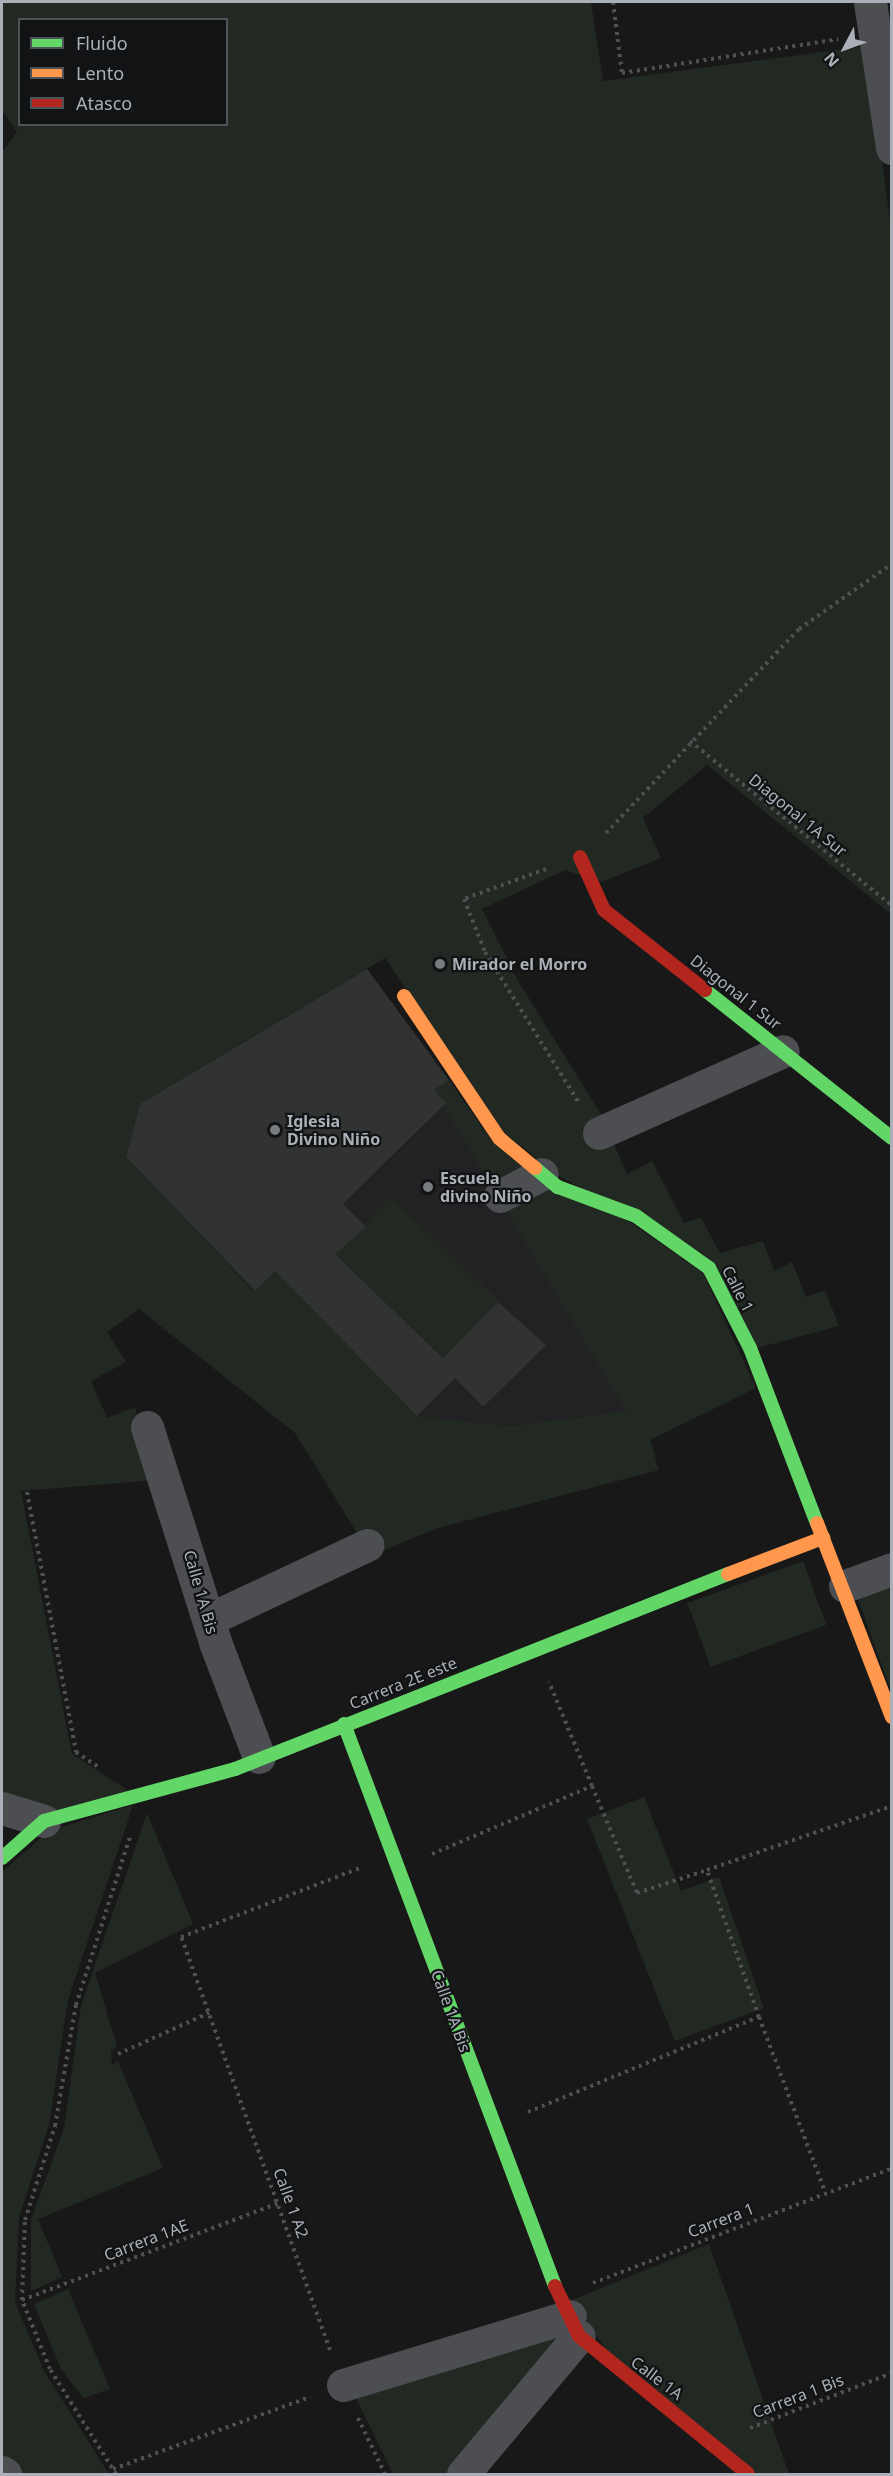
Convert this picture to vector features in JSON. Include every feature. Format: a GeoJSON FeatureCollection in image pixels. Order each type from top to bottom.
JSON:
{"type":"FeatureCollection","features":[{"type":"Feature","properties":{"kind":"street"},"geometry":{"type":"LineString","coordinates":[[872,17],[891,148]]}},
{"type":"Feature","properties":{"kind":"street","name":"Diagonal 1 Sur"},"geometry":{"type":"LineString","coordinates":[[580,857],[604,910],[891,1138]]}},
{"type":"Feature","properties":{"kind":"street","name":"Calle 1"},"geometry":{"type":"LineString","coordinates":[[404,996],[499,1138],[558,1187],[636,1216],[709,1268],[750,1348],[823,1538],[845,1586],[891,1716]]}},
{"type":"Feature","properties":{"kind":"street"},"geometry":{"type":"LineString","coordinates":[[599,1133],[783,1051]]}},
{"type":"Feature","properties":{"kind":"street"},"geometry":{"type":"LineString","coordinates":[[500,1196],[542,1174]]}},
{"type":"Feature","properties":{"kind":"street","name":"Calle 1A Bis"},"geometry":{"type":"LineString","coordinates":[[147,1426],[210,1619],[260,1757]]}},
{"type":"Feature","properties":{"kind":"street","name":"Carrera 2E este"},"geometry":{"type":"LineString","coordinates":[[2,1858],[44,1821],[95,1804],[143,1796],[260,1757],[535,1647],[823,1538]]}},
{"type":"Feature","properties":{"kind":"street"},"geometry":{"type":"LineString","coordinates":[[210,1619],[367,1545]]}},
{"type":"Feature","properties":{"kind":"street"},"geometry":{"type":"LineString","coordinates":[[845,1586],[891,1569]]}},
{"type":"Feature","properties":{"kind":"street","name":"Calle 1A Bis"},"geometry":{"type":"LineString","coordinates":[[345,1724],[494,2126],[569,2316]]}},
{"type":"Feature","properties":{"kind":"street"},"geometry":{"type":"LineString","coordinates":[[2,1808],[44,1821]]}},
{"type":"Feature","properties":{"kind":"street"},"geometry":{"type":"LineString","coordinates":[[343,2385],[569,2316]]}},
{"type":"Feature","properties":{"kind":"street"},"geometry":{"type":"LineString","coordinates":[[463,2475],[569,2316]]}},
{"type":"Feature","properties":{"kind":"street","name":"Calle 1A"},"geometry":{"type":"LineString","coordinates":[[569,2316],[748,2475]]}},
{"type":"Feature","properties":{"kind":"street"},"geometry":{"type":"LineString","coordinates":[[2,2472],[5,2475]]}},
{"type":"Feature","properties":{"kind":"path"},"geometry":{"type":"LineString","coordinates":[[614,2],[622,73],[872,17]]}},
{"type":"Feature","properties":{"kind":"path"},"geometry":{"type":"LineString","coordinates":[[599,1133],[485,952],[464,899],[580,857],[639,802],[690,741],[799,629],[891,564]]}},
{"type":"Feature","properties":{"kind":"path","name":"Diagonal 1A Sur"},"geometry":{"type":"LineString","coordinates":[[690,741],[891,906]]}},
{"type":"Feature","properties":{"kind":"path"},"geometry":{"type":"LineString","coordinates":[[27,1492],[76,1752],[143,1796],[76,2005],[55,2126],[25,2220],[22,2300],[51,2369],[116,2475]]}},
{"type":"Feature","properties":{"kind":"path"},"geometry":{"type":"LineString","coordinates":[[535,1647],[638,1893],[891,1806]]}},
{"type":"Feature","properties":{"kind":"path"},"geometry":{"type":"LineString","coordinates":[[395,1862],[592,1786]]}},
{"type":"Feature","properties":{"kind":"path","name":"Calle 1 A2"},"geometry":{"type":"LineString","coordinates":[[385,2475],[343,2385],[181,1937],[395,1862]]}},
{"type":"Feature","properties":{"kind":"path"},"geometry":{"type":"LineString","coordinates":[[707,1870],[825,2192]]}},
{"type":"Feature","properties":{"kind":"path"},"geometry":{"type":"LineString","coordinates":[[118,2054],[209,2013]]}},
{"type":"Feature","properties":{"kind":"path"},"geometry":{"type":"LineString","coordinates":[[494,2126],[759,2017]]}},
{"type":"Feature","properties":{"kind":"path","name":"Carrera 1"},"geometry":{"type":"LineString","coordinates":[[569,2316],[825,2192],[891,2168]]}},
{"type":"Feature","properties":{"kind":"path","name":"Carrera 1AE"},"geometry":{"type":"LineString","coordinates":[[22,2300],[279,2203]]}},
{"type":"Feature","properties":{"kind":"path","name":"Carrera 1 Bis"},"geometry":{"type":"LineString","coordinates":[[713,2442],[891,2373]]}},
{"type":"Feature","properties":{"kind":"path"},"geometry":{"type":"LineString","coordinates":[[113,2469],[343,2385]]}},
{"type":"Feature","properties":{"kind":"shaded area"},"geometry":{"type":"Polygon","coordinates":[[[2,2],[591,2],[603,81],[867,46],[892,238],[891,914],[707,765],[643,818],[661,858],[602,882],[565,870],[482,909],[518,981],[601,1114],[627,1174],[652,1161],[684,1223],[701,1218],[720,1253],[763,1241],[774,1271],[792,1262],[806,1297],[825,1290],[839,1326],[757,1348],[713,1263],[561,1177],[503,1132],[385,958],[140,1104],[126,1157],[254,1291],[275,1271],[417,1416],[510,1426],[626,1411],[434,1090],[449,1080],[494,1144],[634,1225],[703,1273],[756,1388],[650,1440],[659,1470],[434,1529],[376,1554],[357,1533],[295,1433],[139,1309],[107,1332],[126,1362],[91,1381],[107,1418],[135,1407],[155,1480],[21,1491],[72,1754],[132,1793],[46,1817],[2,1803],[2,152],[17,132],[2,110],[2,2]]]}},
{"type":"Feature","properties":{"kind":"shaded area","name":"Escuela divino Niño"},"geometry":{"type":"Polygon","coordinates":[[[446,1103],[626,1411],[510,1426],[417,1416],[275,1271],[446,1103]]]}},
{"type":"Feature","properties":{"kind":"shaded area"},"geometry":{"type":"Polygon","coordinates":[[[391,1197],[499,1301],[444,1358],[336,1254],[391,1197]]]}},
{"type":"Feature","properties":{"kind":"shaded area"},"geometry":{"type":"Polygon","coordinates":[[[803,1561],[826,1625],[711,1667],[687,1603],[803,1561]]]}},
{"type":"Feature","properties":{"kind":"shaded area"},"geometry":{"type":"Polygon","coordinates":[[[891,1578],[891,1691],[855,1591],[891,1578]]]}},
{"type":"Feature","properties":{"kind":"shaded area"},"geometry":{"type":"Polygon","coordinates":[[[644,1797],[681,1891],[719,1877],[764,2008],[675,2041],[587,1819],[644,1797]]]}},
{"type":"Feature","properties":{"kind":"shaded area"},"geometry":{"type":"Polygon","coordinates":[[[133,1805],[68,2000],[49,2125],[19,2217],[15,2302],[44,2371],[109,2474],[21,2474],[2,2459],[2,1872],[49,1831],[133,1805]]]}},
{"type":"Feature","properties":{"kind":"shaded area"},"geometry":{"type":"Polygon","coordinates":[[[147,1813],[193,1924],[95,1973],[117,2046],[111,2051],[112,2065],[118,2061],[163,2168],[38,2219],[62,2277],[31,2291],[31,2220],[64,2128],[81,2006],[147,1813]]]}},
{"type":"Feature","properties":{"kind":"shaded area"},"geometry":{"type":"Polygon","coordinates":[[[709,2244],[789,2474],[758,2474],[607,2351],[572,2300],[709,2244]]]}},
{"type":"Feature","properties":{"kind":"shaded area"},"geometry":{"type":"Polygon","coordinates":[[[68,2289],[110,2389],[83,2398],[61,2369],[34,2304],[68,2289]]]}},
{"type":"Feature","properties":{"kind":"shaded area"},"geometry":{"type":"Polygon","coordinates":[[[567,2324],[452,2474],[393,2474],[355,2396],[567,2324]]]}},
{"type":"Feature","properties":{"kind":"building","name":"Iglesia Divino Niño"},"geometry":{"type":"Polygon","coordinates":[[[367,969],[449,1080],[434,1090],[446,1103],[343,1204],[366,1227],[335,1254],[443,1358],[498,1302],[546,1345],[483,1407],[455,1378],[417,1416],[275,1271],[255,1291],[126,1157],[140,1104],[367,969]]]}},
{"type":"Feature","properties":{"kind":"traffic: fast"},"geometry":{"type":"LineString","coordinates":[[705,990],[892,1138]]}},
{"type":"Feature","properties":{"kind":"traffic: fast"},"geometry":{"type":"LineString","coordinates":[[535,1168],[558,1187],[636,1216],[709,1268],[750,1348],[817,1523]]}},
{"type":"Feature","properties":{"kind":"traffic: fast"},"geometry":{"type":"LineString","coordinates":[[2,1858],[44,1821],[235,1769],[728,1574]]}},
{"type":"Feature","properties":{"kind":"traffic: fast"},"geometry":{"type":"LineString","coordinates":[[344,1724],[555,2286]]}},
{"type":"Feature","properties":{"kind":"traffic: slow"},"geometry":{"type":"LineString","coordinates":[[404,996],[499,1138],[535,1168]]}},
{"type":"Feature","properties":{"kind":"traffic: slow"},"geometry":{"type":"LineString","coordinates":[[817,1523],[892,1717]]}},
{"type":"Feature","properties":{"kind":"traffic: slow"},"geometry":{"type":"LineString","coordinates":[[728,1574],[823,1538]]}},
{"type":"Feature","properties":{"kind":"traffic: jam"},"geometry":{"type":"LineString","coordinates":[[580,857],[604,910],[705,990]]}},
{"type":"Feature","properties":{"kind":"traffic: jam"},"geometry":{"type":"LineString","coordinates":[[555,2286],[579,2336],[748,2474]]}},
{"type":"Feature","properties":{"kind":"place","name":"Mirador el Morro"},"geometry":{"type":"Point","coordinates":[440,964]}},
{"type":"Feature","properties":{"kind":"place","name":"Iglesia Divino Niño"},"geometry":{"type":"Point","coordinates":[275,1130]}},
{"type":"Feature","properties":{"kind":"place","name":"Escuela divino Niño"},"geometry":{"type":"Point","coordinates":[428,1187]}}]}
